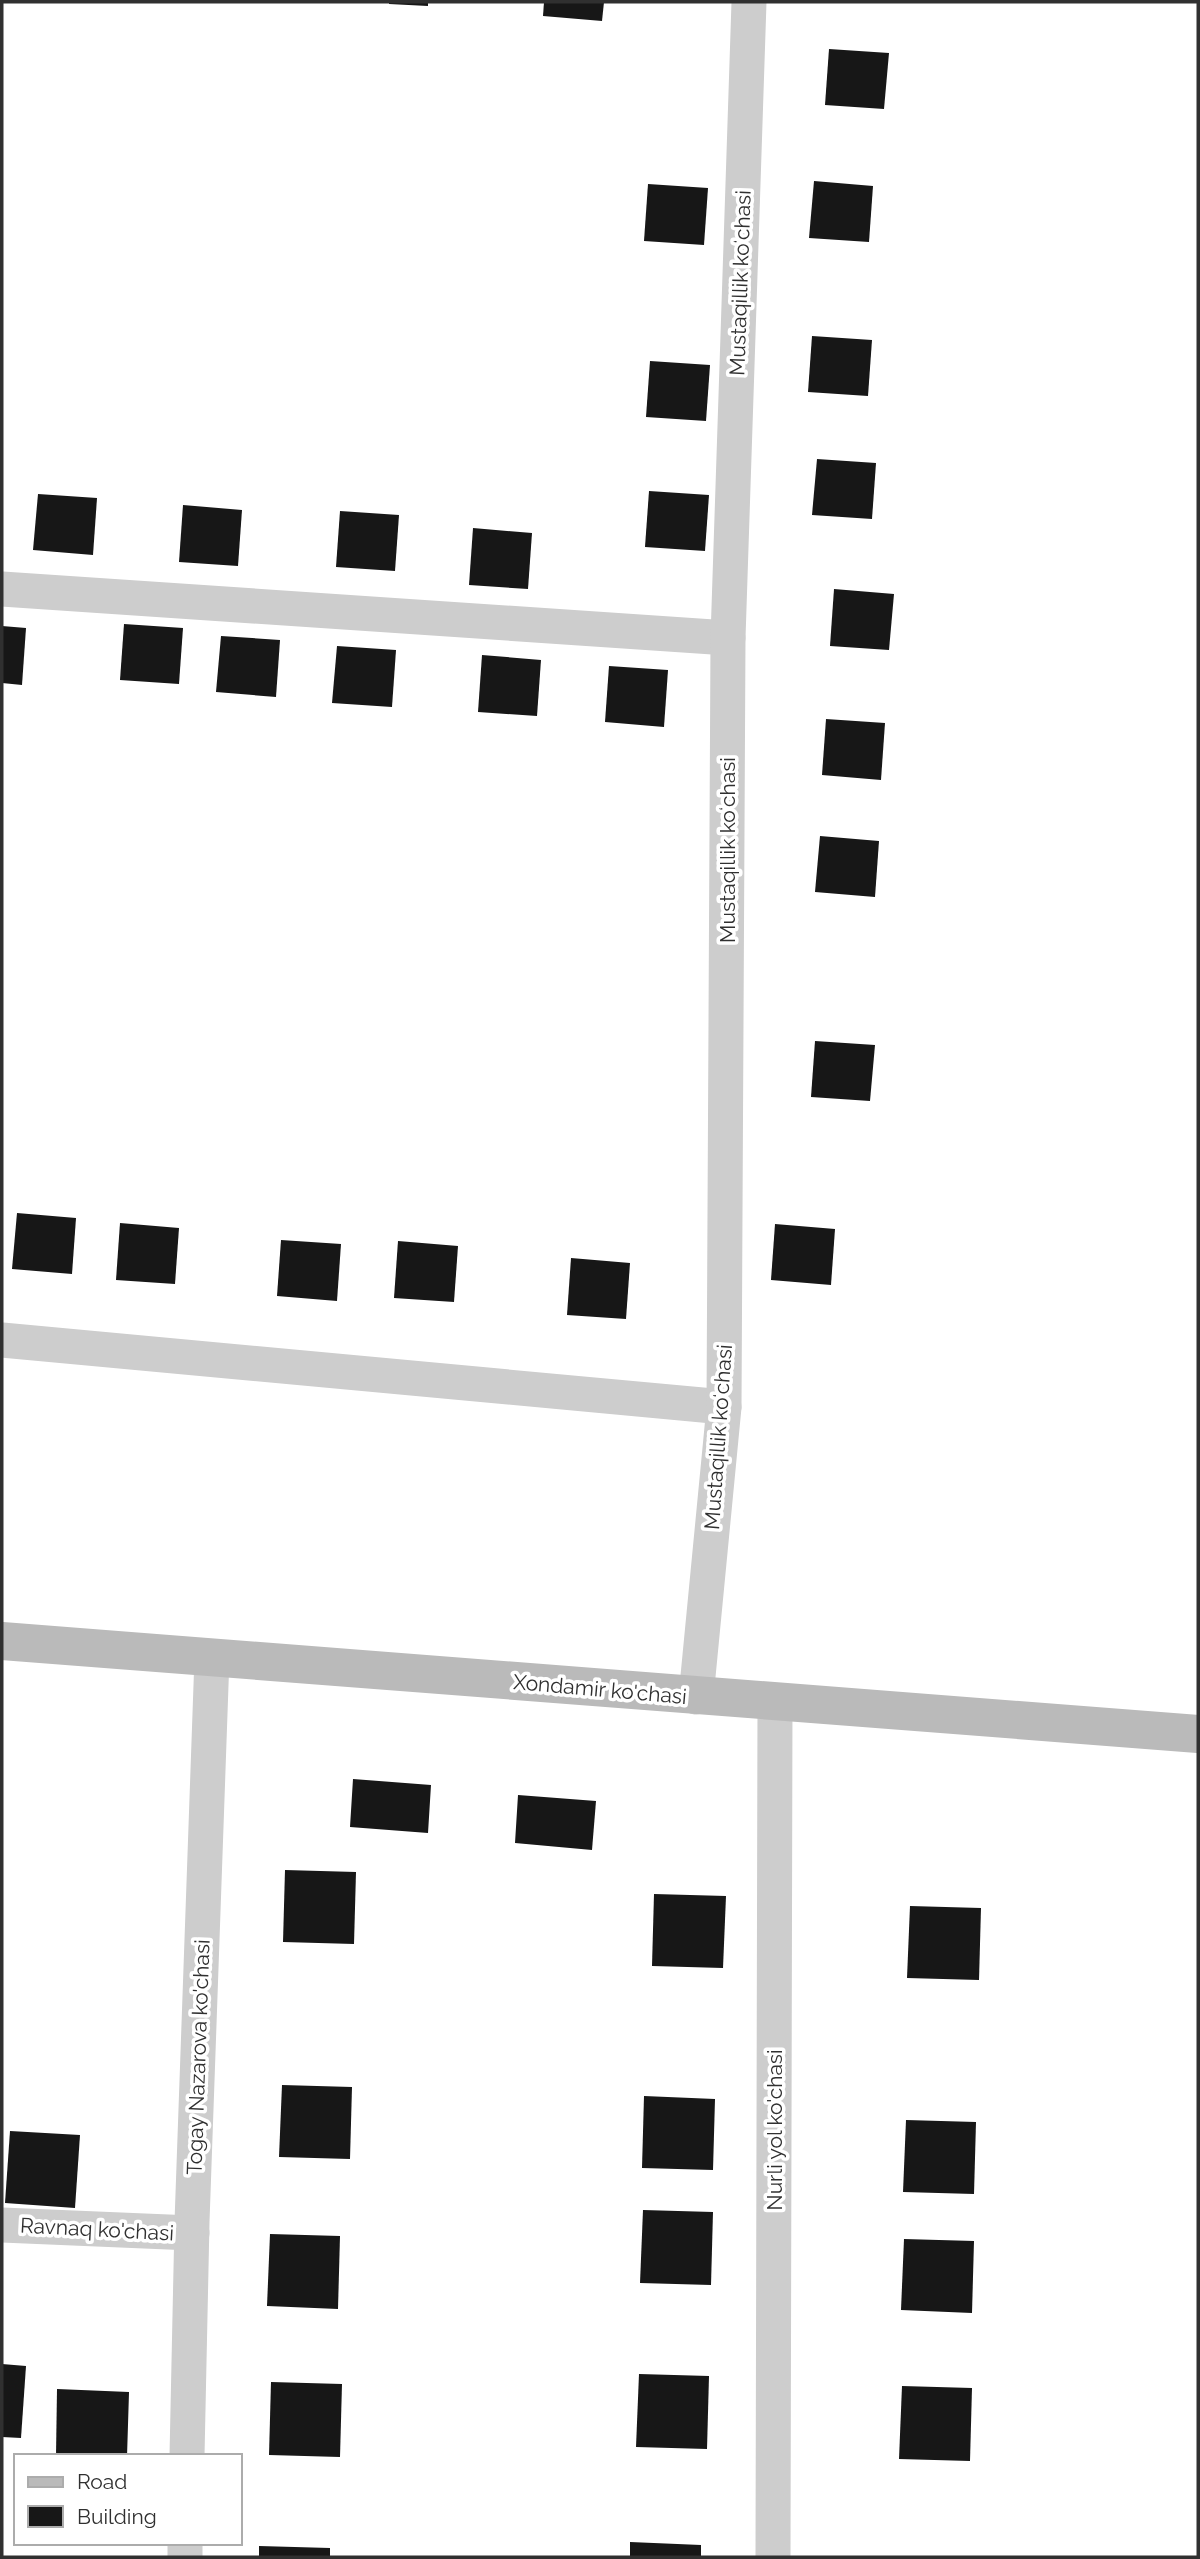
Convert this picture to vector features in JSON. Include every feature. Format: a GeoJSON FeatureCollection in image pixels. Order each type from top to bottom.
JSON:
{"type":"FeatureCollection","features":[{"type":"Feature","properties":{"kind":"main road","name":"Xondamir ko'chasi"},"geometry":{"type":"LineString","coordinates":[[2,1641],[1198,1734]]}},
{"type":"Feature","properties":{"kind":"street","name":"Mustaqillik koʻchasi"},"geometry":{"type":"LineString","coordinates":[[696,1697],[724,1407],[727,638],[749,2]]}},
{"type":"Feature","properties":{"kind":"street"},"geometry":{"type":"LineString","coordinates":[[2,589],[727,638]]}},
{"type":"Feature","properties":{"kind":"street"},"geometry":{"type":"LineString","coordinates":[[2,1340],[724,1407]]}},
{"type":"Feature","properties":{"kind":"street","name":"Togay Nazarova ko'chasi"},"geometry":{"type":"LineString","coordinates":[[187,2454],[212,1657]]}},
{"type":"Feature","properties":{"kind":"street","name":"Nurli yol ko'chasi"},"geometry":{"type":"LineString","coordinates":[[773,2557],[775,1702]]}},
{"type":"Feature","properties":{"kind":"street","name":"Ravnaq ko'chasi"},"geometry":{"type":"LineString","coordinates":[[2,2225],[192,2233]]}},
{"type":"Feature","properties":{"kind":"building"},"geometry":{"type":"Polygon","coordinates":[[[428,2],[428,6],[389,4],[428,2]]]}},
{"type":"Feature","properties":{"kind":"building"},"geometry":{"type":"Polygon","coordinates":[[[544,2],[604,2],[602,21],[543,16],[544,2]]]}},
{"type":"Feature","properties":{"kind":"building"},"geometry":{"type":"Polygon","coordinates":[[[829,49],[889,53],[884,109],[825,105],[829,49]]]}},
{"type":"Feature","properties":{"kind":"building"},"geometry":{"type":"Polygon","coordinates":[[[814,181],[873,186],[869,242],[809,238],[814,181]]]}},
{"type":"Feature","properties":{"kind":"building"},"geometry":{"type":"Polygon","coordinates":[[[648,184],[708,188],[704,245],[644,241],[648,184]]]}},
{"type":"Feature","properties":{"kind":"building"},"geometry":{"type":"Polygon","coordinates":[[[812,336],[872,340],[868,396],[808,392],[812,336]]]}},
{"type":"Feature","properties":{"kind":"building"},"geometry":{"type":"Polygon","coordinates":[[[650,361],[710,365],[706,421],[646,417],[650,361]]]}},
{"type":"Feature","properties":{"kind":"building"},"geometry":{"type":"Polygon","coordinates":[[[817,459],[876,463],[872,519],[812,515],[817,459]]]}},
{"type":"Feature","properties":{"kind":"building"},"geometry":{"type":"Polygon","coordinates":[[[649,491],[709,495],[705,551],[645,547],[649,491]]]}},
{"type":"Feature","properties":{"kind":"building"},"geometry":{"type":"Polygon","coordinates":[[[38,494],[97,498],[93,555],[33,550],[38,494]]]}},
{"type":"Feature","properties":{"kind":"building"},"geometry":{"type":"Polygon","coordinates":[[[183,505],[242,510],[238,566],[179,562],[183,505]]]}},
{"type":"Feature","properties":{"kind":"building"},"geometry":{"type":"Polygon","coordinates":[[[340,511],[399,515],[395,571],[336,567],[340,511]]]}},
{"type":"Feature","properties":{"kind":"building"},"geometry":{"type":"Polygon","coordinates":[[[473,528],[532,533],[528,589],[469,585],[473,528]]]}},
{"type":"Feature","properties":{"kind":"building"},"geometry":{"type":"Polygon","coordinates":[[[834,589],[894,594],[889,650],[830,646],[834,589]]]}},
{"type":"Feature","properties":{"kind":"building"},"geometry":{"type":"Polygon","coordinates":[[[124,624],[183,628],[179,684],[120,680],[124,624]]]}},
{"type":"Feature","properties":{"kind":"building"},"geometry":{"type":"Polygon","coordinates":[[[2,626],[26,628],[22,685],[2,683],[2,626]]]}},
{"type":"Feature","properties":{"kind":"building"},"geometry":{"type":"Polygon","coordinates":[[[221,636],[280,640],[276,697],[216,692],[221,636]]]}},
{"type":"Feature","properties":{"kind":"building"},"geometry":{"type":"Polygon","coordinates":[[[337,646],[396,650],[392,707],[332,703],[337,646]]]}},
{"type":"Feature","properties":{"kind":"building"},"geometry":{"type":"Polygon","coordinates":[[[482,655],[541,660],[537,716],[478,712],[482,655]]]}},
{"type":"Feature","properties":{"kind":"building"},"geometry":{"type":"Polygon","coordinates":[[[609,666],[668,670],[664,727],[605,722],[609,666]]]}},
{"type":"Feature","properties":{"kind":"building"},"geometry":{"type":"Polygon","coordinates":[[[826,719],[885,723],[881,780],[822,775],[826,719]]]}},
{"type":"Feature","properties":{"kind":"building"},"geometry":{"type":"Polygon","coordinates":[[[820,836],[879,841],[875,897],[815,892],[820,836]]]}},
{"type":"Feature","properties":{"kind":"building"},"geometry":{"type":"Polygon","coordinates":[[[815,1041],[875,1045],[870,1101],[811,1097],[815,1041]]]}},
{"type":"Feature","properties":{"kind":"building"},"geometry":{"type":"Polygon","coordinates":[[[17,1213],[76,1218],[72,1274],[12,1269],[17,1213]]]}},
{"type":"Feature","properties":{"kind":"building"},"geometry":{"type":"Polygon","coordinates":[[[120,1223],[179,1228],[175,1284],[116,1280],[120,1223]]]}},
{"type":"Feature","properties":{"kind":"building"},"geometry":{"type":"Polygon","coordinates":[[[775,1224],[835,1229],[831,1285],[771,1280],[775,1224]]]}},
{"type":"Feature","properties":{"kind":"building"},"geometry":{"type":"Polygon","coordinates":[[[281,1240],[341,1244],[337,1301],[277,1296],[281,1240]]]}},
{"type":"Feature","properties":{"kind":"building"},"geometry":{"type":"Polygon","coordinates":[[[398,1241],[458,1246],[454,1302],[394,1298],[398,1241]]]}},
{"type":"Feature","properties":{"kind":"building"},"geometry":{"type":"Polygon","coordinates":[[[571,1258],[630,1263],[626,1319],[567,1315],[571,1258]]]}},
{"type":"Feature","properties":{"kind":"building"},"geometry":{"type":"Polygon","coordinates":[[[353,1779],[431,1785],[428,1833],[350,1827],[353,1779]]]}},
{"type":"Feature","properties":{"kind":"building"},"geometry":{"type":"Polygon","coordinates":[[[518,1795],[596,1801],[592,1850],[515,1843],[518,1795]]]}},
{"type":"Feature","properties":{"kind":"building"},"geometry":{"type":"Polygon","coordinates":[[[285,1870],[356,1872],[354,1944],[283,1942],[285,1870]]]}},
{"type":"Feature","properties":{"kind":"building"},"geometry":{"type":"Polygon","coordinates":[[[654,1894],[726,1896],[723,1968],[652,1966],[654,1894]]]}},
{"type":"Feature","properties":{"kind":"building"},"geometry":{"type":"Polygon","coordinates":[[[910,1906],[981,1908],[979,1980],[907,1978],[910,1906]]]}},
{"type":"Feature","properties":{"kind":"building"},"geometry":{"type":"Polygon","coordinates":[[[282,2085],[352,2087],[350,2159],[279,2157],[282,2085]]]}},
{"type":"Feature","properties":{"kind":"building"},"geometry":{"type":"Polygon","coordinates":[[[644,2096],[715,2099],[713,2170],[642,2168],[644,2096]]]}},
{"type":"Feature","properties":{"kind":"building"},"geometry":{"type":"Polygon","coordinates":[[[906,2120],[976,2122],[974,2194],[903,2192],[906,2120]]]}},
{"type":"Feature","properties":{"kind":"building"},"geometry":{"type":"Polygon","coordinates":[[[10,2131],[80,2135],[75,2208],[5,2203],[10,2131]]]}},
{"type":"Feature","properties":{"kind":"building"},"geometry":{"type":"Polygon","coordinates":[[[643,2210],[713,2212],[711,2285],[640,2283],[643,2210]]]}},
{"type":"Feature","properties":{"kind":"building"},"geometry":{"type":"Polygon","coordinates":[[[270,2234],[340,2236],[338,2309],[267,2306],[270,2234]]]}},
{"type":"Feature","properties":{"kind":"building"},"geometry":{"type":"Polygon","coordinates":[[[904,2239],[974,2241],[972,2313],[901,2310],[904,2239]]]}},
{"type":"Feature","properties":{"kind":"building"},"geometry":{"type":"Polygon","coordinates":[[[2,2364],[26,2366],[21,2438],[2,2437],[2,2364]]]}},
{"type":"Feature","properties":{"kind":"building"},"geometry":{"type":"Polygon","coordinates":[[[639,2374],[709,2376],[707,2449],[636,2447],[639,2374]]]}},
{"type":"Feature","properties":{"kind":"building"},"geometry":{"type":"Polygon","coordinates":[[[271,2382],[342,2384],[340,2457],[269,2455],[271,2382]]]}},
{"type":"Feature","properties":{"kind":"building"},"geometry":{"type":"Polygon","coordinates":[[[902,2386],[972,2388],[970,2461],[899,2459],[902,2386]]]}},
{"type":"Feature","properties":{"kind":"building"},"geometry":{"type":"Polygon","coordinates":[[[57,2389],[129,2392],[127,2454],[56,2454],[57,2389]]]}},
{"type":"Feature","properties":{"kind":"building"},"geometry":{"type":"Polygon","coordinates":[[[630,2542],[701,2545],[701,2557],[630,2557],[630,2542]]]}},
{"type":"Feature","properties":{"kind":"building"},"geometry":{"type":"Polygon","coordinates":[[[259,2546],[330,2548],[330,2557],[259,2557],[259,2546]]]}}]}
